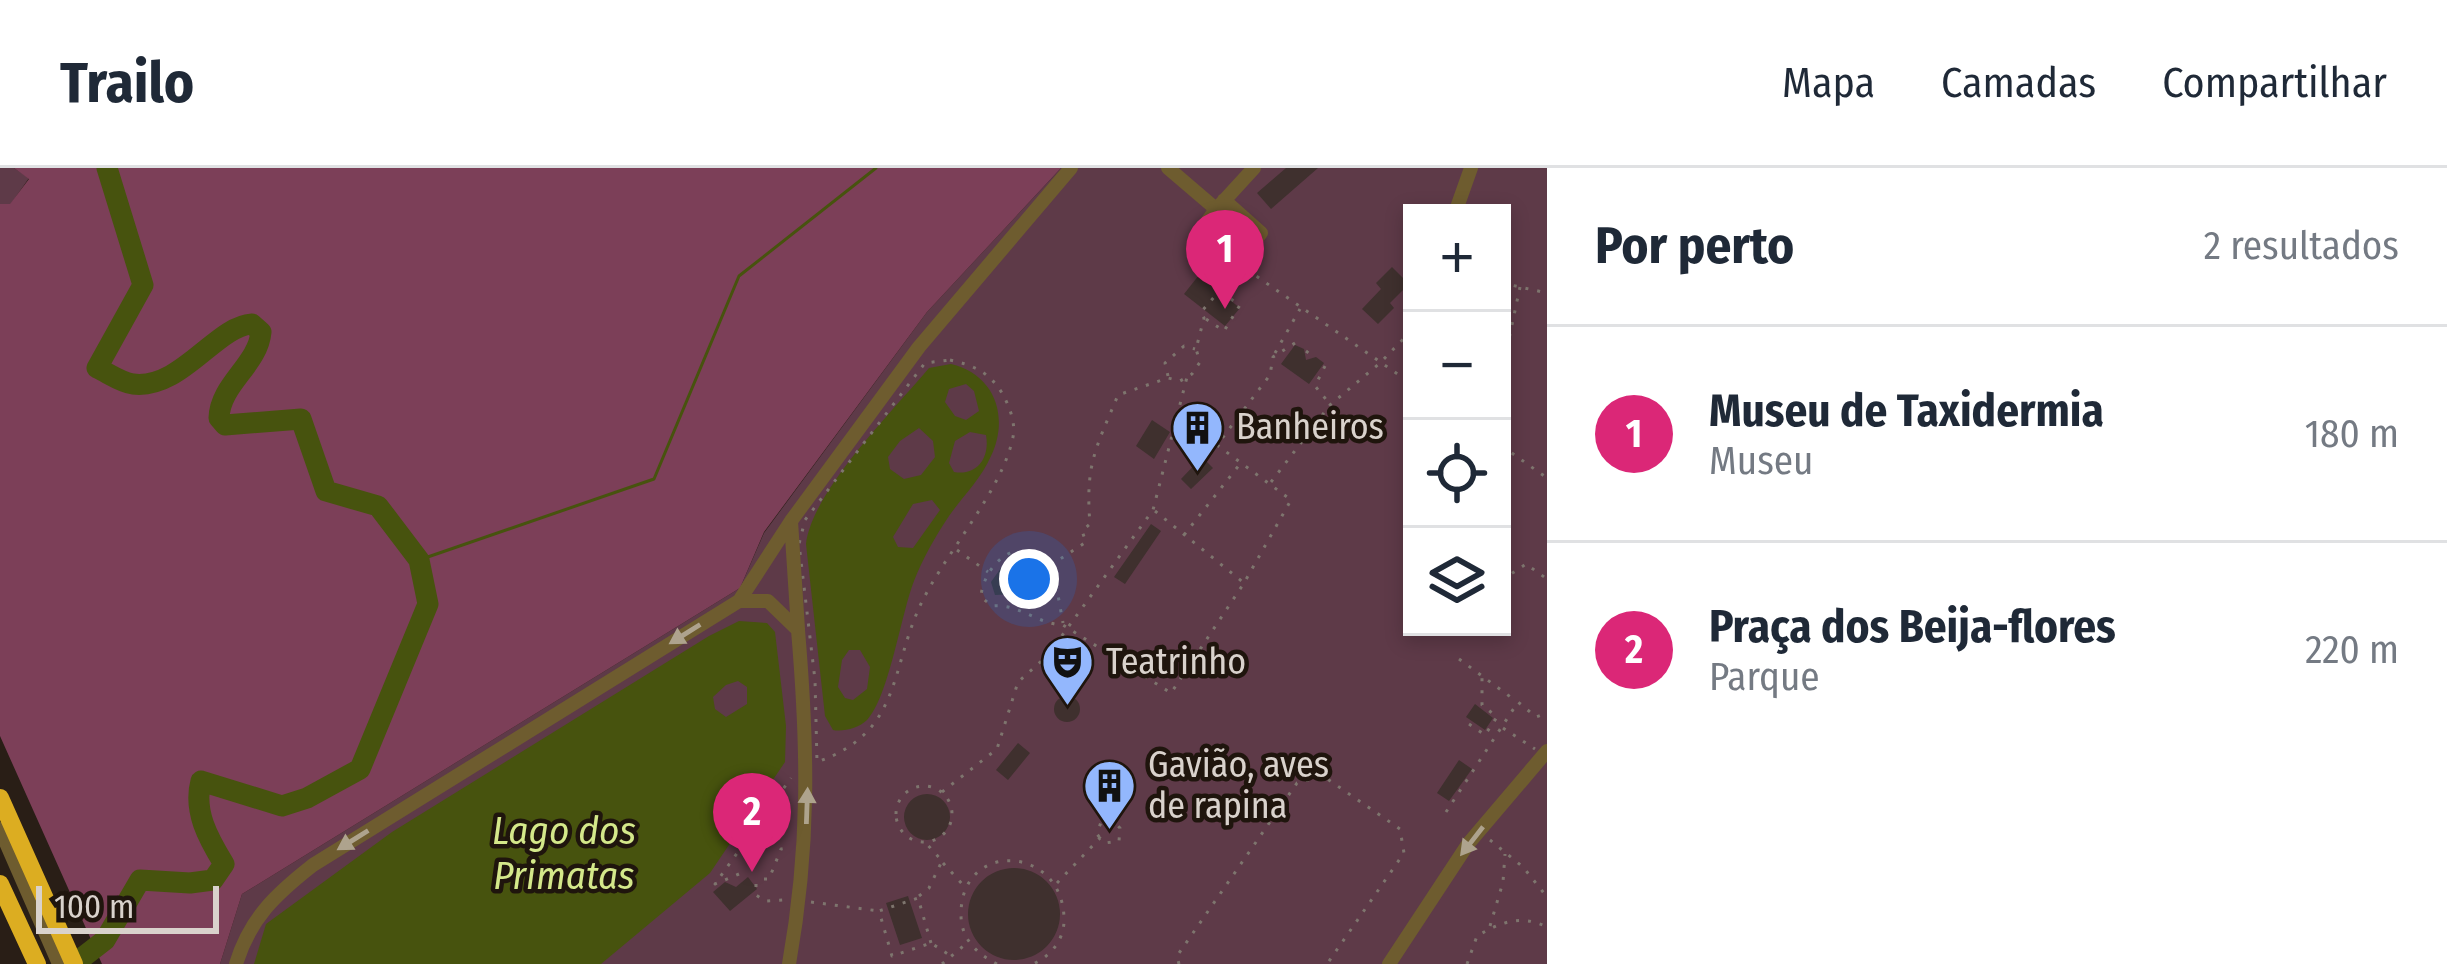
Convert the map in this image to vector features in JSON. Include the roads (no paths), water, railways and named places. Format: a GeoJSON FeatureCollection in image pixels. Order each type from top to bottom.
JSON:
{"type":"FeatureCollection","features":[{"type":"Feature","properties":{"kind":"highway"},"geometry":{"type":"LineString","coordinates":[[0,798],[45,952]]}},
{"type":"Feature","properties":{"kind":"highway"},"geometry":{"type":"LineString","coordinates":[[0,884],[45,952],[74,964]]}},
{"type":"Feature","properties":{"kind":"lane"},"geometry":{"type":"LineString","coordinates":[[236,964],[244,936],[260,910],[313,865],[739,601],[791,521],[919,347],[1071,168]]}},
{"type":"Feature","properties":{"kind":"lane"},"geometry":{"type":"LineString","coordinates":[[1168,168],[1220,205],[1254,168]]}},
{"type":"Feature","properties":{"kind":"lane"},"geometry":{"type":"LineString","coordinates":[[1458,204],[1471,168]]}},
{"type":"Feature","properties":{"kind":"lane"},"geometry":{"type":"LineString","coordinates":[[789,964],[808,815],[791,521]]}},
{"type":"Feature","properties":{"kind":"lane"},"geometry":{"type":"LineString","coordinates":[[739,601],[768,601],[799,630]]}},
{"type":"Feature","properties":{"kind":"lane"},"geometry":{"type":"LineString","coordinates":[[1389,964],[1479,832],[1545,753]]}},
{"type":"Feature","properties":{"kind":"lane"},"geometry":{"type":"LineString","coordinates":[[0,829],[45,952]]}},
{"type":"Feature","properties":{"kind":"lane"},"geometry":{"type":"LineString","coordinates":[[0,851],[45,952],[59,964]]}},
{"type":"Feature","properties":{"kind":"water"},"geometry":{"type":"Polygon","coordinates":[[[951,364],[966,369],[988,387],[998,412],[996,441],[982,472],[944,523],[921,565],[875,709],[860,725],[833,730],[825,716],[806,544],[838,476],[929,368],[951,364]],[[966,384],[949,389],[945,402],[955,416],[966,420],[979,411],[974,391],[966,384]],[[919,428],[888,457],[890,469],[904,479],[921,475],[935,457],[933,441],[919,428]],[[970,432],[955,441],[949,463],[954,472],[976,468],[984,457],[986,435],[970,432]],[[932,500],[913,504],[893,537],[898,547],[913,548],[940,510],[932,500]],[[849,650],[842,660],[838,687],[845,698],[853,700],[867,689],[870,667],[860,650],[849,650]]]}},
{"type":"Feature","properties":{"kind":"water","name":"Lago dos Primatas"},"geometry":{"type":"Polygon","coordinates":[[[739,621],[767,623],[775,632],[786,726],[785,762],[710,873],[601,964],[254,964],[266,924],[392,832],[739,621]],[[738,681],[726,685],[713,697],[715,709],[726,717],[747,704],[747,687],[738,681]]]}},
{"type":"Feature","properties":{"kind":"waterway"},"geometry":{"type":"LineString","coordinates":[[74,964],[105,940],[140,880],[213,880],[224,864],[201,814],[201,781],[282,806],[360,769],[428,604],[419,560],[378,506],[326,491],[301,419],[225,425],[219,418],[226,395],[258,344],[261,332],[252,324],[225,335],[182,368],[150,383],[129,383],[97,368],[143,285],[107,168]]}},
{"type":"Feature","properties":{"kind":"waterway"},"geometry":{"type":"LineString","coordinates":[[419,560],[654,479],[739,276],[876,168]]}},
{"type":"Feature","properties":{"kind":"place","name":"Museu de Taxidermia"},"geometry":{"type":"Point","coordinates":[1225,309]}},
{"type":"Feature","properties":{"kind":"place","name":"Banheiros"},"geometry":{"type":"Point","coordinates":[1197,473]}},
{"type":"Feature","properties":{"kind":"place","name":"Teatrinho"},"geometry":{"type":"Point","coordinates":[1067,708]}},
{"type":"Feature","properties":{"kind":"place","name":"Gavião, aves de rapina"},"geometry":{"type":"Point","coordinates":[1109,832]}},
{"type":"Feature","properties":{"kind":"place","name":"Praça dos Beija-flores"},"geometry":{"type":"Point","coordinates":[752,872]}}]}
